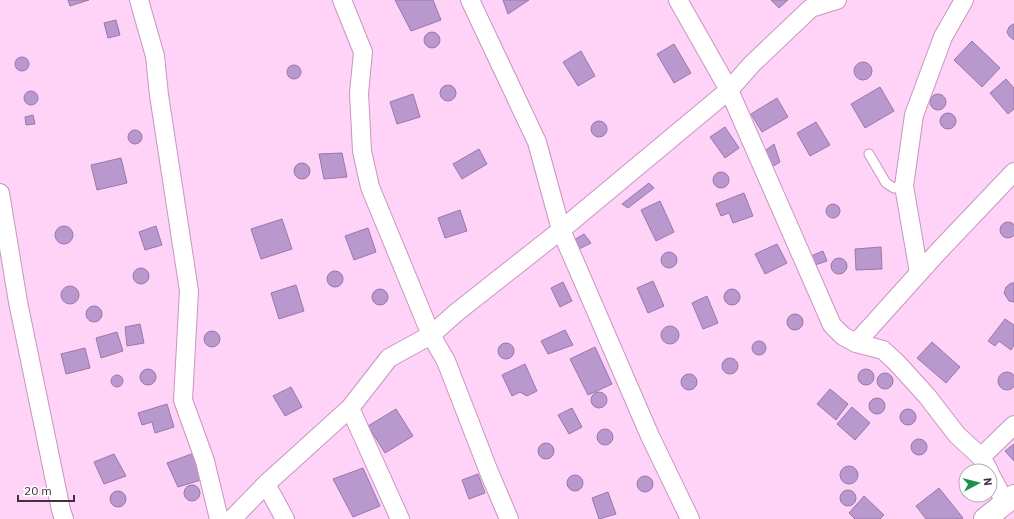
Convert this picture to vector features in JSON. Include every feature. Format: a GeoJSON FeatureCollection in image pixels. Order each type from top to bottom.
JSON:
{"type":"FeatureCollection","features":[{"type":"Feature","properties":{"kind":"main road"},"geometry":{"type":"LineString","coordinates":[[985,519],[1010,499]]}},
{"type":"Feature","properties":{"kind":"street"},"geometry":{"type":"LineString","coordinates":[[138,0],[155,56],[159,95],[189,291],[183,400],[205,461],[219,519]]}},
{"type":"Feature","properties":{"kind":"street"},"geometry":{"type":"LineString","coordinates":[[342,0],[363,52],[359,93],[362,151],[370,187],[431,335],[446,361],[509,519]]}},
{"type":"Feature","properties":{"kind":"street"},"geometry":{"type":"LineString","coordinates":[[470,0],[537,142],[561,230],[650,436],[690,519]]}},
{"type":"Feature","properties":{"kind":"street"},"geometry":{"type":"LineString","coordinates":[[678,0],[729,90],[832,325],[843,336],[856,343],[883,350],[927,396],[957,436],[984,463]]}},
{"type":"Feature","properties":{"kind":"street"},"geometry":{"type":"LineString","coordinates":[[232,519],[266,484],[350,408],[389,358],[431,335],[457,312],[561,230],[729,90],[752,64],[814,4],[837,0]]}},
{"type":"Feature","properties":{"kind":"street"},"geometry":{"type":"LineString","coordinates":[[919,273],[904,186],[914,115],[943,37],[964,0]]}},
{"type":"Feature","properties":{"kind":"street"},"geometry":{"type":"LineString","coordinates":[[856,343],[919,273],[1014,172]]}},
{"type":"Feature","properties":{"kind":"street"},"geometry":{"type":"LineString","coordinates":[[0,193],[20,310],[64,519]]}},
{"type":"Feature","properties":{"kind":"street"},"geometry":{"type":"LineString","coordinates":[[350,408],[400,519]]}},
{"type":"Feature","properties":{"kind":"street"},"geometry":{"type":"LineString","coordinates":[[986,463],[1014,425]]}},
{"type":"Feature","properties":{"kind":"street"},"geometry":{"type":"LineString","coordinates":[[266,484],[285,519]]}},
{"type":"Feature","properties":{"kind":"street"},"geometry":{"type":"LineString","coordinates":[[998,484],[1010,499]]}},
{"type":"Feature","properties":{"kind":"lane"},"geometry":{"type":"LineString","coordinates":[[869,154],[886,183],[894,188],[904,186]]}},
{"type":"Feature","properties":{"kind":"building"},"geometry":{"type":"Polygon","coordinates":[[[68,0],[89,0],[70,6],[68,0]]]}},
{"type":"Feature","properties":{"kind":"building"},"geometry":{"type":"Polygon","coordinates":[[[395,0],[433,0],[441,20],[411,31],[395,0]]]}},
{"type":"Feature","properties":{"kind":"building"},"geometry":{"type":"Polygon","coordinates":[[[503,0],[529,0],[508,14],[503,0]]]}},
{"type":"Feature","properties":{"kind":"building"},"geometry":{"type":"Polygon","coordinates":[[[771,0],[788,0],[779,8],[771,0]]]}},
{"type":"Feature","properties":{"kind":"building"},"geometry":{"type":"Polygon","coordinates":[[[116,20],[120,35],[108,38],[104,23],[116,20]]]}},
{"type":"Feature","properties":{"kind":"building"},"geometry":{"type":"Polygon","coordinates":[[[1013,24],[1014,40],[1007,32],[1009,27],[1013,24]]]}},
{"type":"Feature","properties":{"kind":"building"},"geometry":{"type":"Polygon","coordinates":[[[429,32],[435,32],[440,37],[438,46],[435,48],[429,48],[424,43],[424,37],[429,32]]]}},
{"type":"Feature","properties":{"kind":"building"},"geometry":{"type":"Polygon","coordinates":[[[972,41],[1000,68],[982,87],[954,60],[972,41]]]}},
{"type":"Feature","properties":{"kind":"building"},"geometry":{"type":"Polygon","coordinates":[[[674,44],[691,73],[674,83],[657,54],[674,44]]]}},
{"type":"Feature","properties":{"kind":"building"},"geometry":{"type":"Polygon","coordinates":[[[581,51],[595,76],[578,86],[563,62],[581,51]]]}},
{"type":"Feature","properties":{"kind":"building"},"geometry":{"type":"Polygon","coordinates":[[[19,57],[25,57],[29,61],[29,67],[25,71],[19,71],[15,67],[15,61],[19,57]]]}},
{"type":"Feature","properties":{"kind":"building"},"geometry":{"type":"Polygon","coordinates":[[[863,62],[869,65],[872,71],[869,77],[863,80],[857,77],[854,71],[857,65],[863,62]]]}},
{"type":"Feature","properties":{"kind":"building"},"geometry":{"type":"Polygon","coordinates":[[[294,65],[299,67],[301,72],[299,77],[294,79],[289,77],[287,72],[289,67],[294,65]]]}},
{"type":"Feature","properties":{"kind":"building"},"geometry":{"type":"Polygon","coordinates":[[[1006,79],[1014,88],[1014,109],[1008,114],[990,93],[1006,79]]]}},
{"type":"Feature","properties":{"kind":"building"},"geometry":{"type":"Polygon","coordinates":[[[445,85],[451,85],[456,90],[454,99],[451,101],[445,101],[440,96],[440,90],[445,85]]]}},
{"type":"Feature","properties":{"kind":"building"},"geometry":{"type":"Polygon","coordinates":[[[880,87],[894,111],[865,128],[851,104],[880,87]]]}},
{"type":"Feature","properties":{"kind":"building"},"geometry":{"type":"Polygon","coordinates":[[[28,91],[34,91],[38,95],[38,101],[34,105],[28,105],[24,101],[24,95],[28,91]]]}},
{"type":"Feature","properties":{"kind":"building"},"geometry":{"type":"Polygon","coordinates":[[[413,94],[420,117],[397,124],[390,102],[413,94]]]}},
{"type":"Feature","properties":{"kind":"building"},"geometry":{"type":"Polygon","coordinates":[[[935,94],[941,94],[946,99],[944,108],[941,110],[935,110],[930,105],[930,99],[935,94]]]}},
{"type":"Feature","properties":{"kind":"building"},"geometry":{"type":"Polygon","coordinates":[[[777,98],[788,117],[762,132],[751,114],[777,98]]]}},
{"type":"Feature","properties":{"kind":"building"},"geometry":{"type":"Polygon","coordinates":[[[948,113],[955,118],[956,121],[951,128],[948,129],[941,124],[940,121],[945,114],[948,113]]]}},
{"type":"Feature","properties":{"kind":"building"},"geometry":{"type":"Polygon","coordinates":[[[33,115],[35,124],[26,125],[25,117],[33,115]]]}},
{"type":"Feature","properties":{"kind":"building"},"geometry":{"type":"Polygon","coordinates":[[[599,121],[605,123],[607,129],[605,135],[599,137],[593,135],[591,129],[593,123],[599,121]]]}},
{"type":"Feature","properties":{"kind":"building"},"geometry":{"type":"Polygon","coordinates":[[[816,122],[830,145],[810,156],[797,133],[816,122]]]}},
{"type":"Feature","properties":{"kind":"building"},"geometry":{"type":"Polygon","coordinates":[[[725,127],[739,148],[725,158],[710,137],[725,127]]]}},
{"type":"Feature","properties":{"kind":"building"},"geometry":{"type":"Polygon","coordinates":[[[135,130],[140,132],[142,137],[140,142],[135,144],[130,142],[128,137],[130,132],[135,130]]]}},
{"type":"Feature","properties":{"kind":"building"},"geometry":{"type":"Polygon","coordinates":[[[774,144],[780,162],[770,168],[766,150],[774,144]]]}},
{"type":"Feature","properties":{"kind":"building"},"geometry":{"type":"Polygon","coordinates":[[[479,149],[487,164],[462,179],[453,164],[479,149]]]}},
{"type":"Feature","properties":{"kind":"building"},"geometry":{"type":"Polygon","coordinates":[[[342,153],[347,177],[324,179],[319,154],[342,153]]]}},
{"type":"Feature","properties":{"kind":"building"},"geometry":{"type":"Polygon","coordinates":[[[121,158],[127,183],[97,190],[91,165],[121,158]]]}},
{"type":"Feature","properties":{"kind":"building"},"geometry":{"type":"Polygon","coordinates":[[[299,163],[305,163],[310,168],[308,177],[305,179],[299,179],[294,174],[294,168],[299,163]]]}},
{"type":"Feature","properties":{"kind":"building"},"geometry":{"type":"Polygon","coordinates":[[[721,172],[728,177],[729,180],[724,187],[721,188],[714,183],[713,180],[718,173],[721,172]]]}},
{"type":"Feature","properties":{"kind":"building"},"geometry":{"type":"Polygon","coordinates":[[[649,183],[654,188],[628,208],[622,204],[649,183]]]}},
{"type":"Feature","properties":{"kind":"building"},"geometry":{"type":"Polygon","coordinates":[[[744,193],[753,216],[733,223],[729,213],[721,216],[716,204],[744,193]]]}},
{"type":"Feature","properties":{"kind":"building"},"geometry":{"type":"Polygon","coordinates":[[[660,201],[674,232],[656,241],[641,210],[660,201]]]}},
{"type":"Feature","properties":{"kind":"building"},"geometry":{"type":"Polygon","coordinates":[[[833,204],[838,206],[840,211],[838,216],[833,218],[828,216],[826,211],[828,206],[833,204]]]}},
{"type":"Feature","properties":{"kind":"building"},"geometry":{"type":"Polygon","coordinates":[[[460,210],[467,231],[445,238],[438,218],[460,210]]]}},
{"type":"Feature","properties":{"kind":"building"},"geometry":{"type":"Polygon","coordinates":[[[282,219],[292,249],[261,259],[251,229],[282,219]]]}},
{"type":"Feature","properties":{"kind":"building"},"geometry":{"type":"Polygon","coordinates":[[[1008,222],[1015,227],[1016,230],[1011,237],[1008,238],[1001,233],[1000,230],[1005,223],[1008,222]]]}},
{"type":"Feature","properties":{"kind":"building"},"geometry":{"type":"Polygon","coordinates":[[[60,226],[68,226],[73,231],[71,242],[68,244],[60,244],[55,239],[55,231],[60,226]]]}},
{"type":"Feature","properties":{"kind":"building"},"geometry":{"type":"Polygon","coordinates":[[[156,226],[162,245],[145,250],[139,232],[156,226]]]}},
{"type":"Feature","properties":{"kind":"building"},"geometry":{"type":"Polygon","coordinates":[[[368,228],[376,252],[354,260],[345,236],[368,228]]]}},
{"type":"Feature","properties":{"kind":"building"},"geometry":{"type":"Polygon","coordinates":[[[584,234],[591,243],[579,249],[572,241],[584,234]]]}},
{"type":"Feature","properties":{"kind":"building"},"geometry":{"type":"Polygon","coordinates":[[[777,244],[787,263],[765,274],[755,254],[777,244]]]}},
{"type":"Feature","properties":{"kind":"building"},"geometry":{"type":"Polygon","coordinates":[[[881,247],[882,269],[856,270],[855,249],[881,247]]]}},
{"type":"Feature","properties":{"kind":"building"},"geometry":{"type":"Polygon","coordinates":[[[823,251],[827,261],[815,265],[811,256],[823,251]]]}},
{"type":"Feature","properties":{"kind":"building"},"geometry":{"type":"Polygon","coordinates":[[[666,252],[672,252],[677,257],[675,266],[672,268],[666,268],[661,263],[661,257],[666,252]]]}},
{"type":"Feature","properties":{"kind":"building"},"geometry":{"type":"Polygon","coordinates":[[[836,258],[842,258],[847,263],[845,272],[842,274],[836,274],[831,269],[831,263],[836,258]]]}},
{"type":"Feature","properties":{"kind":"building"},"geometry":{"type":"Polygon","coordinates":[[[138,268],[144,268],[149,273],[147,282],[144,284],[138,284],[133,279],[133,273],[138,268]]]}},
{"type":"Feature","properties":{"kind":"building"},"geometry":{"type":"Polygon","coordinates":[[[332,271],[338,271],[343,276],[341,285],[338,287],[332,287],[327,282],[327,276],[332,271]]]}},
{"type":"Feature","properties":{"kind":"building"},"geometry":{"type":"Polygon","coordinates":[[[653,281],[664,306],[648,313],[637,288],[653,281]]]}},
{"type":"Feature","properties":{"kind":"building"},"geometry":{"type":"Polygon","coordinates":[[[563,282],[572,301],[560,307],[551,288],[563,282]]]}},
{"type":"Feature","properties":{"kind":"building"},"geometry":{"type":"Polygon","coordinates":[[[1011,283],[1014,283],[1014,302],[1009,301],[1004,293],[1006,287],[1011,283]]]}},
{"type":"Feature","properties":{"kind":"building"},"geometry":{"type":"Polygon","coordinates":[[[296,285],[304,311],[279,319],[271,293],[296,285]]]}},
{"type":"Feature","properties":{"kind":"building"},"geometry":{"type":"Polygon","coordinates":[[[70,286],[76,289],[79,295],[76,301],[70,304],[64,301],[61,295],[64,289],[70,286]]]}},
{"type":"Feature","properties":{"kind":"building"},"geometry":{"type":"Polygon","coordinates":[[[377,289],[383,289],[388,294],[386,303],[383,305],[377,305],[372,300],[372,294],[377,289]]]}},
{"type":"Feature","properties":{"kind":"building"},"geometry":{"type":"Polygon","coordinates":[[[729,289],[735,289],[740,294],[738,303],[735,305],[729,305],[724,300],[724,294],[729,289]]]}},
{"type":"Feature","properties":{"kind":"building"},"geometry":{"type":"Polygon","coordinates":[[[707,296],[718,323],[703,329],[692,303],[707,296]]]}},
{"type":"Feature","properties":{"kind":"building"},"geometry":{"type":"Polygon","coordinates":[[[94,306],[100,308],[102,314],[100,320],[94,322],[88,320],[86,314],[88,308],[94,306]]]}},
{"type":"Feature","properties":{"kind":"building"},"geometry":{"type":"Polygon","coordinates":[[[792,314],[798,314],[803,319],[801,328],[798,330],[792,330],[787,325],[787,319],[792,314]]]}},
{"type":"Feature","properties":{"kind":"building"},"geometry":{"type":"Polygon","coordinates":[[[1005,319],[1014,325],[1014,345],[1011,350],[999,341],[995,346],[988,341],[1005,319]]]}},
{"type":"Feature","properties":{"kind":"building"},"geometry":{"type":"Polygon","coordinates":[[[140,324],[144,343],[127,346],[125,327],[140,324]]]}},
{"type":"Feature","properties":{"kind":"building"},"geometry":{"type":"Polygon","coordinates":[[[670,326],[676,329],[679,335],[676,341],[670,344],[664,341],[661,335],[664,329],[670,326]]]}},
{"type":"Feature","properties":{"kind":"building"},"geometry":{"type":"Polygon","coordinates":[[[565,330],[573,345],[548,354],[541,341],[565,330]]]}},
{"type":"Feature","properties":{"kind":"building"},"geometry":{"type":"Polygon","coordinates":[[[209,331],[215,331],[220,336],[218,345],[215,347],[209,347],[204,342],[204,336],[209,331]]]}},
{"type":"Feature","properties":{"kind":"building"},"geometry":{"type":"Polygon","coordinates":[[[117,332],[123,351],[101,358],[96,338],[117,332]]]}},
{"type":"Feature","properties":{"kind":"building"},"geometry":{"type":"Polygon","coordinates":[[[756,341],[762,341],[766,345],[766,351],[762,355],[756,355],[752,351],[752,345],[756,341]]]}},
{"type":"Feature","properties":{"kind":"building"},"geometry":{"type":"Polygon","coordinates":[[[932,342],[960,367],[946,383],[917,358],[932,342]]]}},
{"type":"Feature","properties":{"kind":"building"},"geometry":{"type":"Polygon","coordinates":[[[503,343],[509,343],[514,348],[512,357],[509,359],[503,359],[498,354],[498,348],[503,343]]]}},
{"type":"Feature","properties":{"kind":"building"},"geometry":{"type":"Polygon","coordinates":[[[595,347],[612,384],[588,395],[570,359],[595,347]]]}},
{"type":"Feature","properties":{"kind":"building"},"geometry":{"type":"Polygon","coordinates":[[[85,348],[90,368],[66,374],[61,354],[85,348]]]}},
{"type":"Feature","properties":{"kind":"building"},"geometry":{"type":"Polygon","coordinates":[[[727,358],[733,358],[738,363],[736,372],[733,374],[727,374],[722,369],[722,363],[727,358]]]}},
{"type":"Feature","properties":{"kind":"building"},"geometry":{"type":"Polygon","coordinates":[[[525,364],[537,391],[527,396],[520,392],[512,396],[502,375],[525,364]]]}},
{"type":"Feature","properties":{"kind":"building"},"geometry":{"type":"Polygon","coordinates":[[[145,369],[151,369],[156,374],[154,383],[151,385],[145,385],[140,380],[140,374],[145,369]]]}},
{"type":"Feature","properties":{"kind":"building"},"geometry":{"type":"Polygon","coordinates":[[[863,369],[869,369],[874,374],[872,383],[869,385],[863,385],[858,380],[858,374],[863,369]]]}},
{"type":"Feature","properties":{"kind":"building"},"geometry":{"type":"Polygon","coordinates":[[[1007,372],[1013,375],[1016,381],[1013,387],[1007,390],[1001,387],[998,381],[1001,375],[1007,372]]]}},
{"type":"Feature","properties":{"kind":"building"},"geometry":{"type":"Polygon","coordinates":[[[882,373],[888,373],[893,378],[891,387],[888,389],[882,389],[877,384],[877,378],[882,373]]]}},
{"type":"Feature","properties":{"kind":"building"},"geometry":{"type":"Polygon","coordinates":[[[686,374],[692,374],[697,379],[695,388],[692,390],[686,390],[681,385],[681,379],[686,374]]]}},
{"type":"Feature","properties":{"kind":"building"},"geometry":{"type":"Polygon","coordinates":[[[117,375],[121,377],[123,381],[121,385],[117,387],[113,385],[111,381],[113,377],[117,375]]]}},
{"type":"Feature","properties":{"kind":"building"},"geometry":{"type":"Polygon","coordinates":[[[291,387],[302,407],[285,416],[273,396],[291,387]]]}},
{"type":"Feature","properties":{"kind":"building"},"geometry":{"type":"Polygon","coordinates":[[[830,389],[848,404],[836,420],[817,404],[830,389]]]}},
{"type":"Feature","properties":{"kind":"building"},"geometry":{"type":"Polygon","coordinates":[[[596,392],[602,392],[607,397],[605,406],[602,408],[596,408],[591,403],[591,397],[596,392]]]}},
{"type":"Feature","properties":{"kind":"building"},"geometry":{"type":"Polygon","coordinates":[[[874,398],[880,398],[885,403],[883,412],[880,414],[874,414],[869,409],[869,403],[874,398]]]}},
{"type":"Feature","properties":{"kind":"building"},"geometry":{"type":"Polygon","coordinates":[[[167,404],[174,427],[155,433],[152,422],[142,425],[138,413],[167,404]]]}},
{"type":"Feature","properties":{"kind":"building"},"geometry":{"type":"Polygon","coordinates":[[[852,407],[870,423],[855,440],[837,424],[852,407]]]}},
{"type":"Feature","properties":{"kind":"building"},"geometry":{"type":"Polygon","coordinates":[[[572,408],[582,427],[569,434],[558,415],[572,408]]]}},
{"type":"Feature","properties":{"kind":"building"},"geometry":{"type":"Polygon","coordinates":[[[396,409],[413,436],[385,453],[368,426],[396,409]]]}},
{"type":"Feature","properties":{"kind":"building"},"geometry":{"type":"Polygon","coordinates":[[[905,409],[911,409],[916,414],[914,423],[911,425],[905,425],[900,420],[900,414],[905,409]]]}},
{"type":"Feature","properties":{"kind":"building"},"geometry":{"type":"Polygon","coordinates":[[[602,429],[608,429],[613,434],[611,443],[608,445],[602,445],[597,440],[597,434],[602,429]]]}},
{"type":"Feature","properties":{"kind":"building"},"geometry":{"type":"Polygon","coordinates":[[[916,439],[922,439],[927,444],[925,453],[922,455],[916,455],[911,450],[911,444],[916,439]]]}},
{"type":"Feature","properties":{"kind":"building"},"geometry":{"type":"Polygon","coordinates":[[[543,443],[549,443],[554,448],[552,457],[549,459],[543,459],[538,454],[538,448],[543,443]]]}},
{"type":"Feature","properties":{"kind":"building"},"geometry":{"type":"Polygon","coordinates":[[[1014,444],[1014,461],[1005,451],[1014,444]]]}},
{"type":"Feature","properties":{"kind":"building"},"geometry":{"type":"Polygon","coordinates":[[[194,453],[204,479],[178,487],[167,463],[194,453]]]}},
{"type":"Feature","properties":{"kind":"building"},"geometry":{"type":"Polygon","coordinates":[[[114,454],[126,476],[104,484],[94,462],[114,454]]]}},
{"type":"Feature","properties":{"kind":"building"},"geometry":{"type":"Polygon","coordinates":[[[845,466],[853,466],[858,471],[856,482],[853,484],[845,484],[840,479],[840,471],[845,466]]]}},
{"type":"Feature","properties":{"kind":"building"},"geometry":{"type":"Polygon","coordinates":[[[363,468],[380,506],[353,517],[333,479],[363,468]]]}},
{"type":"Feature","properties":{"kind":"building"},"geometry":{"type":"Polygon","coordinates":[[[478,474],[485,493],[469,499],[462,480],[478,474]]]}},
{"type":"Feature","properties":{"kind":"building"},"geometry":{"type":"Polygon","coordinates":[[[572,475],[578,475],[583,480],[581,489],[578,491],[572,491],[567,486],[567,480],[572,475]]]}},
{"type":"Feature","properties":{"kind":"building"},"geometry":{"type":"Polygon","coordinates":[[[642,476],[648,476],[653,481],[651,490],[648,492],[642,492],[637,487],[637,481],[642,476]]]}},
{"type":"Feature","properties":{"kind":"building"},"geometry":{"type":"Polygon","coordinates":[[[192,485],[199,490],[200,493],[195,500],[192,501],[185,496],[184,493],[189,486],[192,485]]]}},
{"type":"Feature","properties":{"kind":"building"},"geometry":{"type":"Polygon","coordinates":[[[939,488],[963,518],[962,519],[926,519],[916,506],[939,488]]]}},
{"type":"Feature","properties":{"kind":"building"},"geometry":{"type":"Polygon","coordinates":[[[848,490],[854,492],[856,498],[854,504],[848,506],[842,504],[840,498],[842,492],[848,490]]]}},
{"type":"Feature","properties":{"kind":"building"},"geometry":{"type":"Polygon","coordinates":[[[115,491],[121,491],[126,496],[124,505],[121,507],[115,507],[110,502],[110,496],[115,491]]]}},
{"type":"Feature","properties":{"kind":"building"},"geometry":{"type":"Polygon","coordinates":[[[608,492],[616,514],[599,519],[592,498],[608,492]]]}},
{"type":"Feature","properties":{"kind":"building"},"geometry":{"type":"Polygon","coordinates":[[[864,496],[884,515],[880,519],[855,519],[849,513],[864,496]]]}}]}
